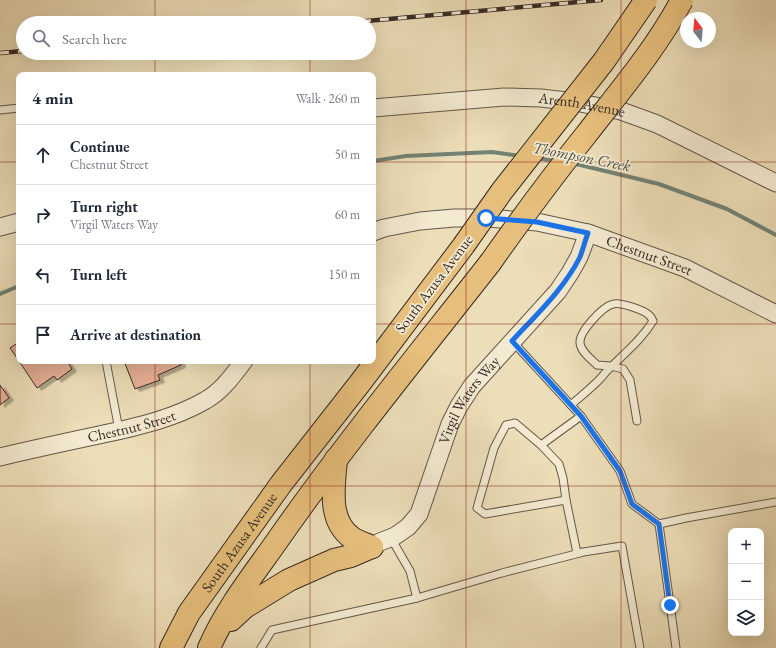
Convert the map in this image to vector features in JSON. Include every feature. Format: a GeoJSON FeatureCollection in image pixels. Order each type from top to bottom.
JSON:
{"type":"FeatureCollection","features":[{"type":"Feature","properties":{"kind":"main road","name":"South Azusa Avenue"},"geometry":{"type":"LineString","coordinates":[[376,362],[464,245],[502,191],[604,61],[646,0]]}},
{"type":"Feature","properties":{"kind":"main road","name":"South Azusa Avenue"},"geometry":{"type":"LineString","coordinates":[[211,642],[237,598],[336,459],[490,262],[527,210],[629,79],[682,0]]}},
{"type":"Feature","properties":{"kind":"main road","name":"South Azusa Avenue"},"geometry":{"type":"LineString","coordinates":[[171,648],[189,613],[280,484],[374,364]]}},
{"type":"Feature","properties":{"kind":"main road"},"geometry":{"type":"LineString","coordinates":[[336,459],[333,500],[336,517],[343,529],[353,538],[381,543]]}},
{"type":"Feature","properties":{"kind":"main road"},"geometry":{"type":"LineString","coordinates":[[211,642],[245,607],[289,580],[334,560],[351,556],[381,543]]}},
{"type":"Feature","properties":{"kind":"street","name":"Arenth Avenue"},"geometry":{"type":"LineString","coordinates":[[376,108],[504,97],[541,98],[575,102],[621,111],[657,124],[776,183]]}},
{"type":"Feature","properties":{"kind":"street","name":"Chestnut Street"},"geometry":{"type":"LineString","coordinates":[[376,231],[420,221],[454,218],[486,218],[537,222],[588,233],[685,268],[776,314]]}},
{"type":"Feature","properties":{"kind":"street"},"geometry":{"type":"LineString","coordinates":[[0,227],[16,223]]}},
{"type":"Feature","properties":{"kind":"street","name":"Virgil Waters Way"},"geometry":{"type":"LineString","coordinates":[[381,543],[408,527],[419,514],[450,424],[459,406],[472,386],[558,291],[580,257],[588,233]]}},
{"type":"Feature","properties":{"kind":"street","name":"Chestnut Street"},"geometry":{"type":"LineString","coordinates":[[0,457],[120,431],[179,413],[207,400],[230,379],[242,364]]}},
{"type":"Feature","properties":{"kind":"lane"},"geometry":{"type":"LineString","coordinates":[[0,110],[16,108]]}},
{"type":"Feature","properties":{"kind":"lane"},"geometry":{"type":"LineString","coordinates":[[571,405],[598,381],[611,366],[648,330],[653,321],[650,315],[626,305],[613,304],[601,312],[590,324],[583,334],[580,342],[582,350],[597,365],[611,366],[623,369],[630,380],[637,421]]}},
{"type":"Feature","properties":{"kind":"lane"},"geometry":{"type":"LineString","coordinates":[[512,341],[581,416],[620,471],[632,504],[659,524],[676,648]]}},
{"type":"Feature","properties":{"kind":"lane"},"geometry":{"type":"LineString","coordinates":[[107,364],[120,431]]}},
{"type":"Feature","properties":{"kind":"lane"},"geometry":{"type":"LineString","coordinates":[[541,445],[581,416]]}},
{"type":"Feature","properties":{"kind":"lane"},"geometry":{"type":"LineString","coordinates":[[566,500],[485,514],[477,508],[494,448],[506,425],[515,423],[541,445],[559,464],[564,478],[566,500],[577,553],[622,546],[640,648]]}},
{"type":"Feature","properties":{"kind":"lane"},"geometry":{"type":"LineString","coordinates":[[659,524],[776,502]]}},
{"type":"Feature","properties":{"kind":"lane"},"geometry":{"type":"LineString","coordinates":[[381,543],[410,571],[417,598]]}},
{"type":"Feature","properties":{"kind":"lane"},"geometry":{"type":"LineString","coordinates":[[261,648],[272,630],[417,598],[502,573],[583,552]]}},
{"type":"Feature","properties":{"kind":"building"},"geometry":{"type":"Polygon","coordinates":[[[16,344],[16,357],[10,348],[16,344]]]}},
{"type":"Feature","properties":{"kind":"building"},"geometry":{"type":"Polygon","coordinates":[[[21,364],[69,364],[72,369],[57,380],[54,376],[37,388],[21,364]]]}},
{"type":"Feature","properties":{"kind":"building"},"geometry":{"type":"Polygon","coordinates":[[[125,364],[181,364],[158,375],[160,380],[135,389],[125,364]]]}},
{"type":"Feature","properties":{"kind":"building"},"geometry":{"type":"Polygon","coordinates":[[[0,385],[9,398],[0,405],[0,385]]]}},
{"type":"Feature","properties":{"kind":"waterway","name":"Thompson Creek"},"geometry":{"type":"LineString","coordinates":[[376,161],[406,156],[492,152],[520,156]]}},
{"type":"Feature","properties":{"kind":"waterway","name":"Thompson Creek"},"geometry":{"type":"LineString","coordinates":[[536,158],[555,161]]}},
{"type":"Feature","properties":{"kind":"waterway","name":"Thompson Creek"},"geometry":{"type":"LineString","coordinates":[[572,163],[659,184],[727,209],[776,235]]}},
{"type":"Feature","properties":{"kind":"waterway","name":"Thompson Creek"},"geometry":{"type":"LineString","coordinates":[[0,294],[16,287]]}},
{"type":"Feature","properties":{"kind":"railway"},"geometry":{"type":"LineString","coordinates":[[376,20],[601,0]]}},
{"type":"Feature","properties":{"kind":"railway"},"geometry":{"type":"LineString","coordinates":[[0,53],[16,52]]}},
{"type":"Feature","properties":{"kind":"route"},"geometry":{"type":"LineString","coordinates":[[486,218],[537,222],[588,233],[580,257],[558,291],[512,341],[581,416],[620,471],[632,504],[659,524],[670,605]]}}]}
